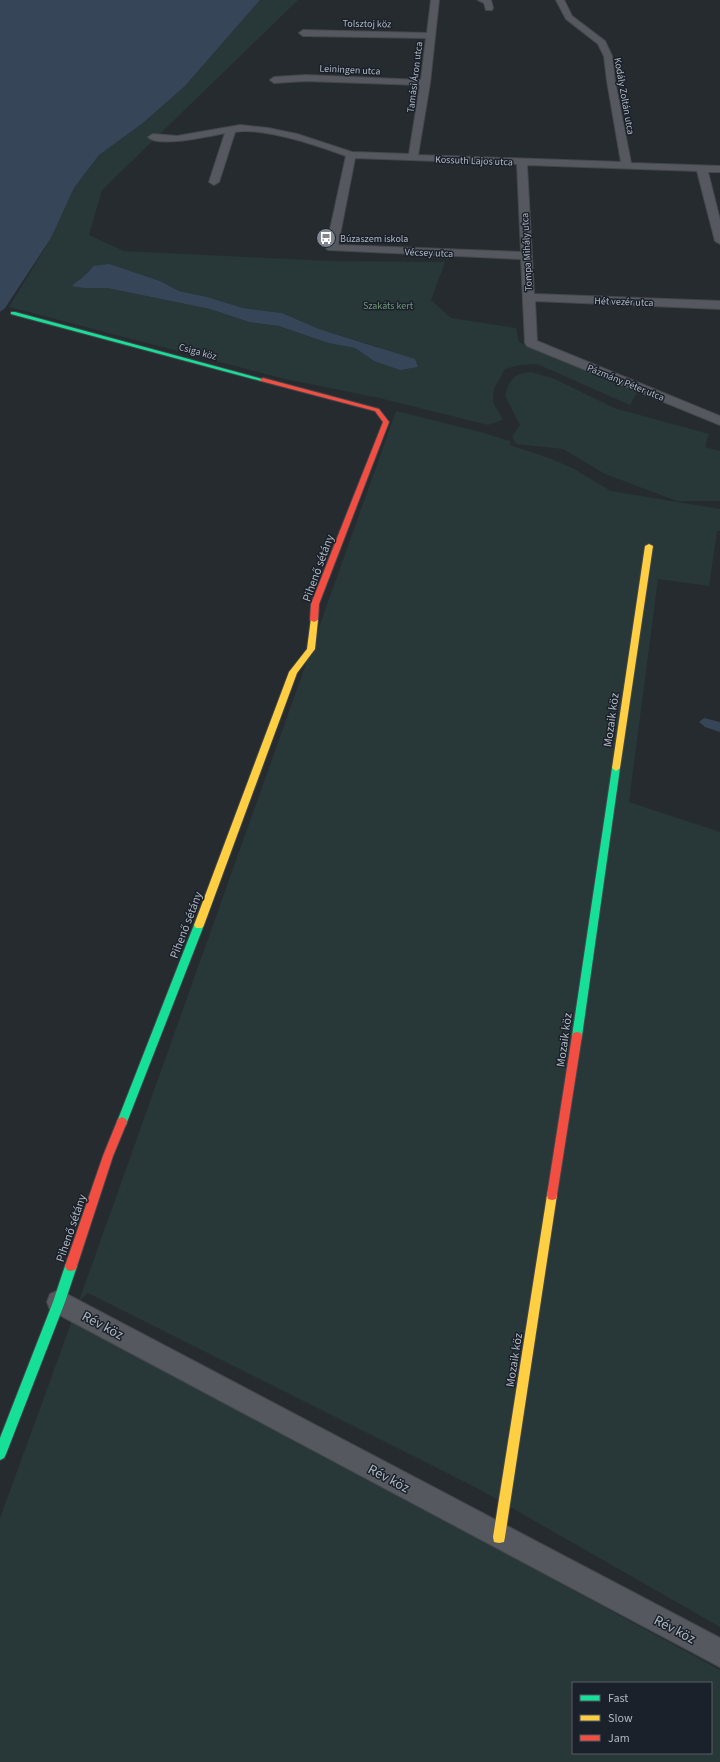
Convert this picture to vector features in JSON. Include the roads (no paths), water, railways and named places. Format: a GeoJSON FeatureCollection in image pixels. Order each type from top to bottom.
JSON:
{"type":"FeatureCollection","features":[{"type":"Feature","properties":{"kind":"street","name":"Tamási Áron utca"},"geometry":{"type":"LineString","coordinates":[[413,157],[425,83],[435,0]]}},
{"type":"Feature","properties":{"kind":"street"},"geometry":{"type":"LineString","coordinates":[[482,0],[488,2],[489,8]]}},
{"type":"Feature","properties":{"kind":"street","name":"Kodály Zoltán utca"},"geometry":{"type":"LineString","coordinates":[[560,0],[569,17],[602,43],[608,56],[626,166]]}},
{"type":"Feature","properties":{"kind":"street","name":"Tolsztoj köz"},"geometry":{"type":"LineString","coordinates":[[303,33],[430,36]]}},
{"type":"Feature","properties":{"kind":"street","name":"Leiningen utca"},"geometry":{"type":"LineString","coordinates":[[274,80],[306,78],[425,83]]}},
{"type":"Feature","properties":{"kind":"street","name":"Kossuth Lajos utca"},"geometry":{"type":"LineString","coordinates":[[153,137],[177,139],[250,128],[302,138],[352,155],[720,170]]}},
{"type":"Feature","properties":{"kind":"street"},"geometry":{"type":"LineString","coordinates":[[214,182],[231,130]]}},
{"type":"Feature","properties":{"kind":"street","name":"Vécsey utca"},"geometry":{"type":"LineString","coordinates":[[352,155],[332,248],[527,256]]}},
{"type":"Feature","properties":{"kind":"street","name":"Tompa Mihály utca"},"geometry":{"type":"LineString","coordinates":[[522,162],[531,343]]}},
{"type":"Feature","properties":{"kind":"street"},"geometry":{"type":"LineString","coordinates":[[702,169],[720,241]]}},
{"type":"Feature","properties":{"kind":"street","name":"Hét vezér utca"},"geometry":{"type":"LineString","coordinates":[[528,297],[720,305]]}},
{"type":"Feature","properties":{"kind":"street","name":"Csiga köz"},"geometry":{"type":"LineString","coordinates":[[13,313],[376,410]]}},
{"type":"Feature","properties":{"kind":"street","name":"Pázmány Péter utca"},"geometry":{"type":"LineString","coordinates":[[531,343],[720,421]]}},
{"type":"Feature","properties":{"kind":"street","name":"Pihenő sétány"},"geometry":{"type":"LineString","coordinates":[[0,1454],[59,1302],[108,1156],[176,987],[293,672],[311,649],[314,638],[315,604],[386,422],[376,410]]}},
{"type":"Feature","properties":{"kind":"street","name":"Mozaik köz"},"geometry":{"type":"LineString","coordinates":[[499,1537],[571,1073],[649,546]]}},
{"type":"Feature","properties":{"kind":"street","name":"Rév köz"},"geometry":{"type":"LineString","coordinates":[[59,1302],[720,1653]]}},
{"type":"Feature","properties":{"kind":"water"},"geometry":{"type":"Polygon","coordinates":[[[0,0],[260,0],[185,86],[143,123],[99,155],[74,188],[51,238],[5,308],[0,312],[0,0]]]}},
{"type":"Feature","properties":{"kind":"water"},"geometry":{"type":"Polygon","coordinates":[[[109,264],[160,281],[179,291],[207,297],[243,308],[282,313],[319,329],[415,359],[418,367],[400,370],[374,361],[355,348],[328,343],[279,326],[249,322],[210,309],[107,288],[84,288],[72,286],[86,275],[93,266],[109,264]]]}},
{"type":"Feature","properties":{"kind":"water"},"geometry":{"type":"Polygon","coordinates":[[[704,718],[720,722],[720,732],[705,727],[699,722],[704,718]]]}},
{"type":"Feature","properties":{"kind":"place","name":"Búzaszem iskola"},"geometry":{"type":"Point","coordinates":[326,238]}},
{"type":"Feature","properties":{"kind":"park label","name":"Szakáts kert"},"geometry":{"type":"Point","coordinates":[388,305]}}]}
